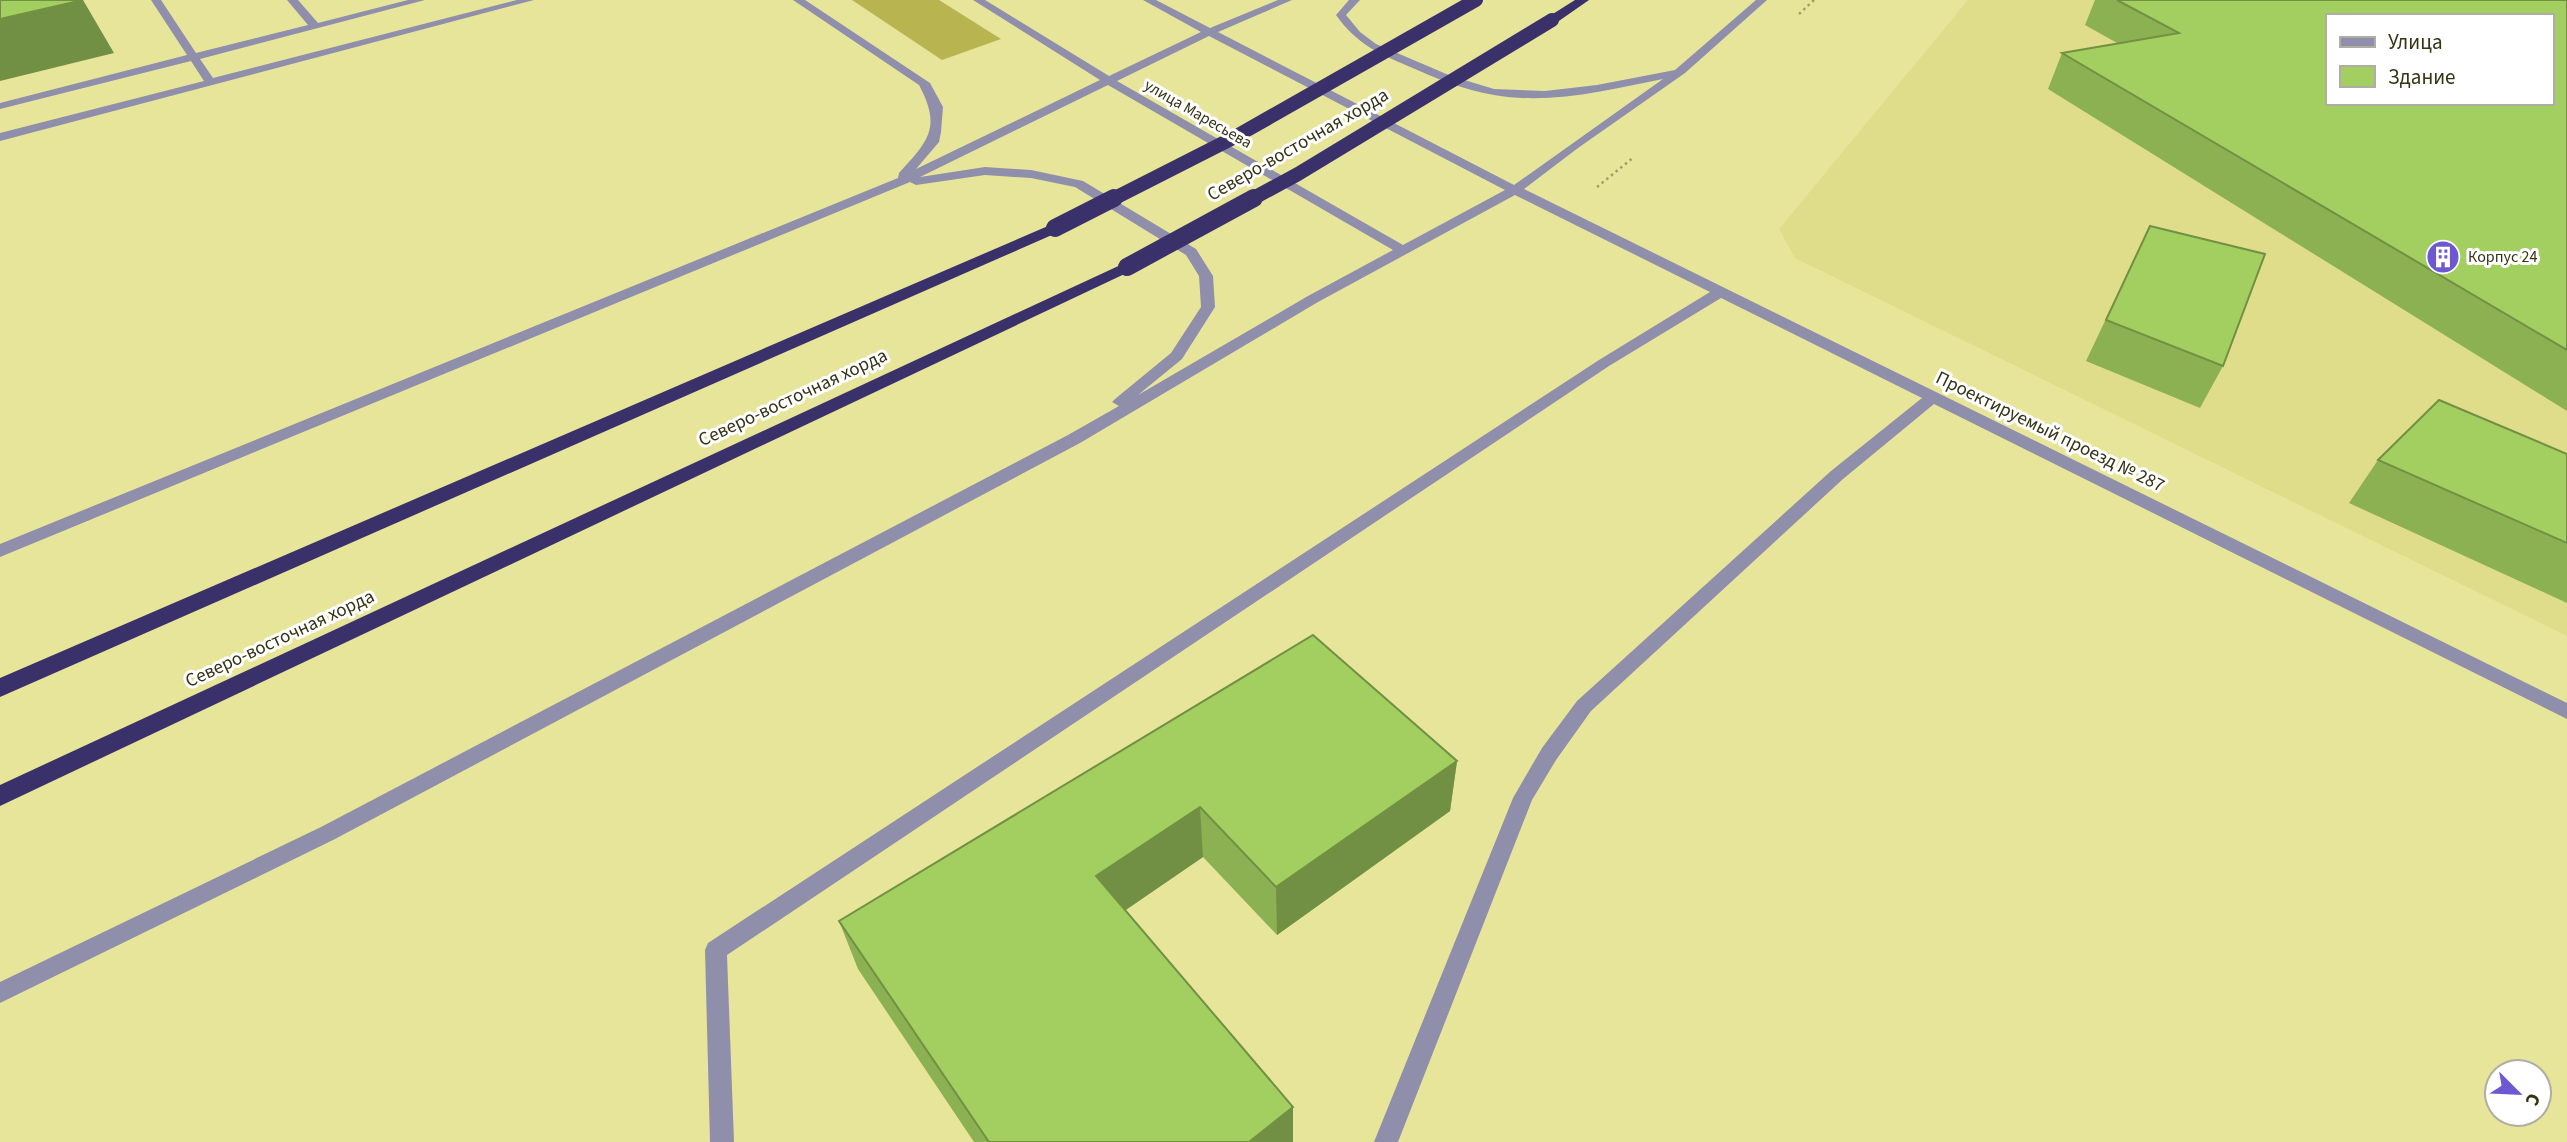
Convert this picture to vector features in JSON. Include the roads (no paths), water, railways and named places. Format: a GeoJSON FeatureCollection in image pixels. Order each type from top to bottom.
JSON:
{"type":"FeatureCollection","features":[{"type":"Feature","properties":{"kind":"highway","name":"Северо-восточная хорда"},"geometry":{"type":"LineString","coordinates":[[0,688],[1055,228],[1233,138],[1476,0]]}},
{"type":"Feature","properties":{"kind":"highway","name":"Северо-восточная хорда"},"geometry":{"type":"LineString","coordinates":[[0,796],[1127,267],[1298,174],[1583,0]]}},
{"type":"Feature","properties":{"kind":"street"},"geometry":{"type":"LineString","coordinates":[[156,0],[210,82]]}},
{"type":"Feature","properties":{"kind":"street"},"geometry":{"type":"LineString","coordinates":[[292,0],[315,26]]}},
{"type":"Feature","properties":{"kind":"street"},"geometry":{"type":"LineString","coordinates":[[0,106],[420,0]]}},
{"type":"Feature","properties":{"kind":"street"},"geometry":{"type":"LineString","coordinates":[[0,137],[530,0]]}},
{"type":"Feature","properties":{"kind":"street"},"geometry":{"type":"LineString","coordinates":[[798,0],[924,83],[937,107],[933,142],[893,185]]}},
{"type":"Feature","properties":{"kind":"street","name":"улица Маресьева"},"geometry":{"type":"LineString","coordinates":[[978,0],[1109,80],[1404,251]]}},
{"type":"Feature","properties":{"kind":"street"},"geometry":{"type":"LineString","coordinates":[[1148,0],[1207,33],[1515,190]]}},
{"type":"Feature","properties":{"kind":"street"},"geometry":{"type":"LineString","coordinates":[[0,551],[893,185],[1207,33],[1287,0]]}},
{"type":"Feature","properties":{"kind":"street"},"geometry":{"type":"LineString","coordinates":[[1355,0],[1341,15],[1355,36],[1370,47],[1469,87],[1542,96],[1573,94],[1681,71]]}},
{"type":"Feature","properties":{"kind":"street"},"geometry":{"type":"LineString","coordinates":[[0,993],[328,833],[1074,439],[1313,299],[1515,190],[1574,145],[1681,71],[1762,0]]}},
{"type":"Feature","properties":{"kind":"street"},"geometry":{"type":"LineString","coordinates":[[893,185],[985,171],[1031,173],[1079,184],[1191,252],[1206,276],[1208,307],[1202,317],[1177,356],[1074,439]]}},
{"type":"Feature","properties":{"kind":"street","name":"Проектируемый проезд № 287"},"geometry":{"type":"LineString","coordinates":[[1515,190],[2567,712]]}},
{"type":"Feature","properties":{"kind":"street"},"geometry":{"type":"LineString","coordinates":[[722,1142],[716,950],[1611,358],[1720,292]]}},
{"type":"Feature","properties":{"kind":"street"},"geometry":{"type":"LineString","coordinates":[[1386,1142],[1523,798],[1549,754],[1584,706],[1837,475],[1933,397]]}},
{"type":"Feature","properties":{"kind":"place","name":"Корпус 24"},"geometry":{"type":"Point","coordinates":[2443,257]}}]}
